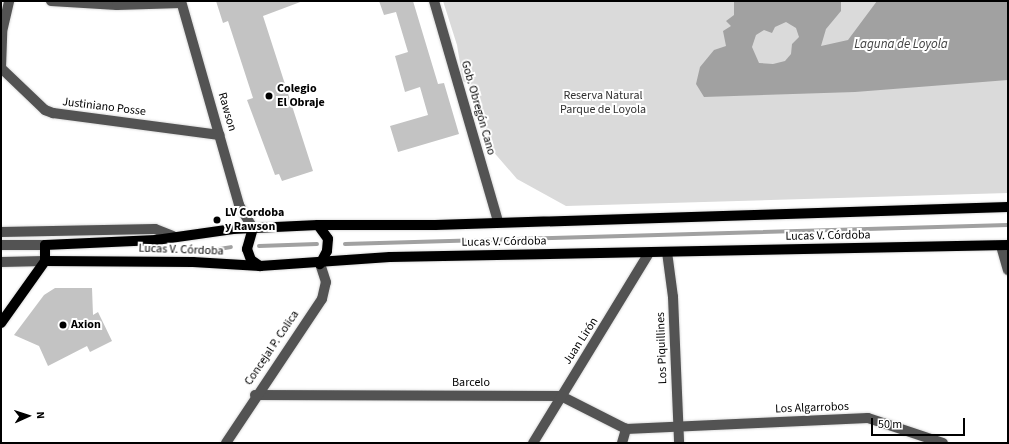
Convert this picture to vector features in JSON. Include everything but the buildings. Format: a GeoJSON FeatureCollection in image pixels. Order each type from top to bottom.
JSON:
{"type":"FeatureCollection","features":[{"type":"Feature","properties":{"kind":"main road","name":"Lucas V. Córdoba"},"geometry":{"type":"LineString","coordinates":[[45,245],[156,240],[173,236],[253,228],[318,225],[498,222],[1008,207]]}},
{"type":"Feature","properties":{"kind":"main road"},"geometry":{"type":"LineString","coordinates":[[318,225],[326,234],[328,246],[320,264]]}},
{"type":"Feature","properties":{"kind":"main road"},"geometry":{"type":"LineString","coordinates":[[253,228],[247,249],[251,260],[260,266]]}},
{"type":"Feature","properties":{"kind":"main road"},"geometry":{"type":"LineString","coordinates":[[1,323],[45,261],[45,245]]}},
{"type":"Feature","properties":{"kind":"main road","name":"Lucas V. Córdoba"},"geometry":{"type":"LineString","coordinates":[[45,261],[193,262],[260,266],[320,264],[390,258],[1004,246]]}},
{"type":"Feature","properties":{"kind":"street"},"geometry":{"type":"LineString","coordinates":[[1,68],[2,32],[9,1]]}},
{"type":"Feature","properties":{"kind":"street"},"geometry":{"type":"LineString","coordinates":[[51,1],[117,5],[181,2]]}},
{"type":"Feature","properties":{"kind":"street","name":"Gob. Obregón Cano"},"geometry":{"type":"LineString","coordinates":[[434,1],[498,222]]}},
{"type":"Feature","properties":{"kind":"street","name":"Rawson"},"geometry":{"type":"LineString","coordinates":[[181,2],[239,205],[253,228]]}},
{"type":"Feature","properties":{"kind":"street","name":"Justiniano Posse"},"geometry":{"type":"LineString","coordinates":[[1,68],[45,110],[53,113],[220,135]]}},
{"type":"Feature","properties":{"kind":"street","name":"Lucas V. Córdoba"},"geometry":{"type":"LineString","coordinates":[[1,232],[156,229],[173,236]]}},
{"type":"Feature","properties":{"kind":"street","name":"Lucas V. Córdoba"},"geometry":{"type":"LineString","coordinates":[[1,245],[45,245]]}},
{"type":"Feature","properties":{"kind":"street"},"geometry":{"type":"LineString","coordinates":[[1004,246],[1008,270]]}},
{"type":"Feature","properties":{"kind":"street","name":"Juan Lirón"},"geometry":{"type":"LineString","coordinates":[[533,443],[561,396],[629,290],[649,252]]}},
{"type":"Feature","properties":{"kind":"street","name":"Los Piquillines"},"geometry":{"type":"LineString","coordinates":[[667,252],[673,297],[679,443]]}},
{"type":"Feature","properties":{"kind":"street","name":"Lucas V. Córdoba"},"geometry":{"type":"LineString","coordinates":[[1,262],[45,261]]}},
{"type":"Feature","properties":{"kind":"street","name":"Concejal P. Colica"},"geometry":{"type":"LineString","coordinates":[[226,443],[256,395],[322,299],[326,282],[320,264]]}},
{"type":"Feature","properties":{"kind":"street","name":"Barcelo"},"geometry":{"type":"LineString","coordinates":[[256,395],[561,396],[626,429]]}},
{"type":"Feature","properties":{"kind":"street","name":"Los Algarrobos"},"geometry":{"type":"LineString","coordinates":[[678,426],[868,418],[943,443]]}},
{"type":"Feature","properties":{"kind":"street"},"geometry":{"type":"LineString","coordinates":[[622,443],[626,429],[678,426]]}},
{"type":"Feature","properties":{"kind":"green space","name":"Reserva Natural Parque de Loyola"},"geometry":{"type":"Polygon","coordinates":[[[443,1],[1008,1],[1008,193],[566,206],[517,179],[485,142],[468,84],[463,81],[457,45],[443,1]]]}},
{"type":"Feature","properties":{"kind":"water","name":"Laguna de Loyola"},"geometry":{"type":"Polygon","coordinates":[[[734,1],[841,1],[841,11],[826,29],[821,46],[848,40],[877,1],[1008,1],[1008,80],[855,92],[704,97],[696,84],[700,67],[714,50],[726,46],[723,31],[731,26],[726,21],[734,15],[734,1]],[[786,22],[775,27],[772,33],[764,30],[756,35],[752,47],[759,63],[773,64],[785,61],[791,54],[792,44],[799,37],[796,28],[786,22]]]}},
{"type":"Feature","properties":{"kind":"waterway"},"geometry":{"type":"LineString","coordinates":[[345,244],[1008,225]]}},
{"type":"Feature","properties":{"kind":"waterway"},"geometry":{"type":"LineString","coordinates":[[259,246],[317,244]]}},
{"type":"Feature","properties":{"kind":"waterway"},"geometry":{"type":"LineString","coordinates":[[219,249],[231,247]]}},
{"type":"Feature","properties":{"kind":"place","name":"Colegio El Obraje"},"geometry":{"type":"Point","coordinates":[269,96]}},
{"type":"Feature","properties":{"kind":"place","name":"LV Cordoba y Rawson"},"geometry":{"type":"Point","coordinates":[217,220]}},
{"type":"Feature","properties":{"kind":"place","name":"Axion"},"geometry":{"type":"Point","coordinates":[63,325]}}]}
